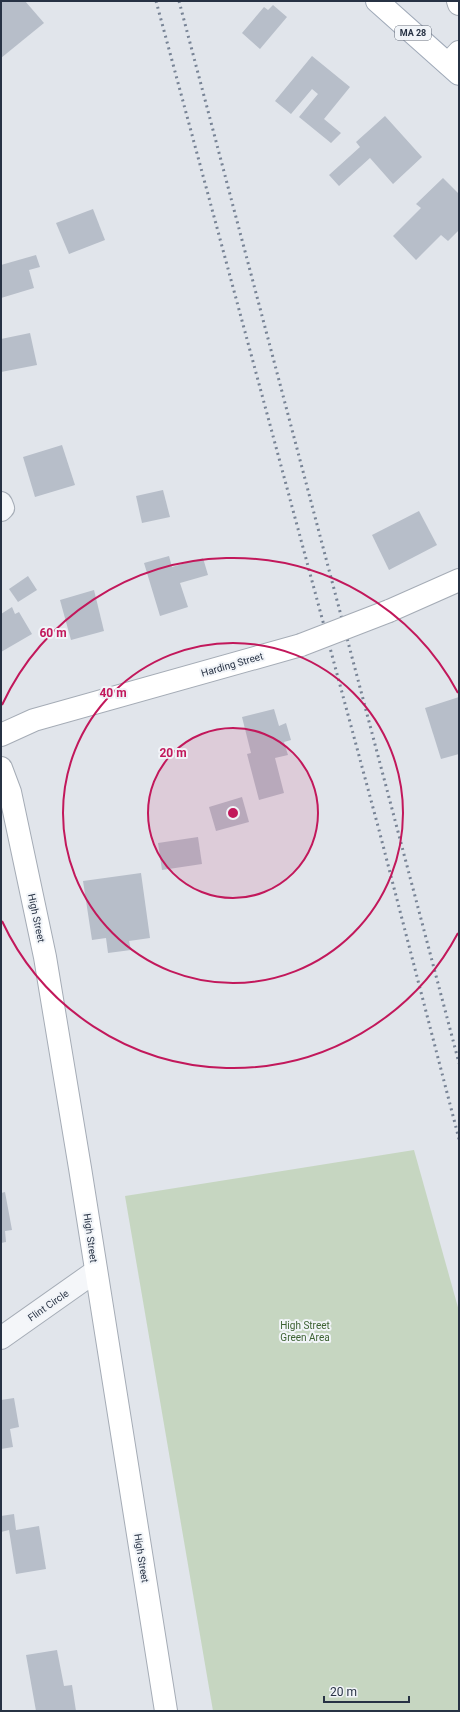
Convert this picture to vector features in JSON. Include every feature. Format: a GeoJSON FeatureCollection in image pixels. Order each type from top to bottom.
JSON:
{"type":"FeatureCollection","features":[{"type":"Feature","properties":{"kind":"main road","name":"MA 28"},"geometry":{"type":"LineString","coordinates":[[377,1],[455,63]]}},
{"type":"Feature","properties":{"kind":"main road","name":"Harding Street"},"geometry":{"type":"LineString","coordinates":[[1,735],[42,718],[302,645],[389,611],[459,580]]}},
{"type":"Feature","properties":{"kind":"main road","name":"High Street"},"geometry":{"type":"LineString","coordinates":[[1,768],[10,792],[45,957],[166,1711]]}},
{"type":"Feature","properties":{"kind":"street"},"geometry":{"type":"LineString","coordinates":[[1,503],[3,508],[1,510]]}},
{"type":"Feature","properties":{"kind":"street","name":"Flint Circle"},"geometry":{"type":"LineString","coordinates":[[1,1338],[96,1272]]}},
{"type":"Feature","properties":{"kind":"green space","name":"High Street Green Area"},"geometry":{"type":"Polygon","coordinates":[[[414,1150],[459,1311],[459,1711],[213,1711],[125,1196],[414,1150]]]}},
{"type":"Feature","properties":{"kind":"building"},"geometry":{"type":"Polygon","coordinates":[[[1,1],[25,1],[44,23],[1,58],[1,1]]]}},
{"type":"Feature","properties":{"kind":"building"},"geometry":{"type":"Polygon","coordinates":[[[273,5],[287,17],[260,49],[242,33],[264,7],[268,10],[273,5]]]}},
{"type":"Feature","properties":{"kind":"building"},"geometry":{"type":"Polygon","coordinates":[[[312,56],[350,87],[324,119],[341,133],[331,143],[299,117],[318,94],[312,89],[291,114],[275,101],[312,56]]]}},
{"type":"Feature","properties":{"kind":"building"},"geometry":{"type":"Polygon","coordinates":[[[385,116],[422,157],[393,184],[370,158],[339,186],[329,175],[360,147],[356,142],[385,116]]]}},
{"type":"Feature","properties":{"kind":"building"},"geometry":{"type":"Polygon","coordinates":[[[443,178],[459,194],[459,230],[448,241],[441,235],[416,260],[393,236],[421,208],[416,204],[443,178]]]}},
{"type":"Feature","properties":{"kind":"building"},"geometry":{"type":"Polygon","coordinates":[[[93,209],[105,240],[69,254],[56,223],[93,209]]]}},
{"type":"Feature","properties":{"kind":"building"},"geometry":{"type":"Polygon","coordinates":[[[36,255],[40,267],[29,270],[34,288],[1,298],[1,265],[36,255]]]}},
{"type":"Feature","properties":{"kind":"building"},"geometry":{"type":"Polygon","coordinates":[[[30,333],[37,365],[1,372],[1,339],[30,333]]]}},
{"type":"Feature","properties":{"kind":"building"},"geometry":{"type":"Polygon","coordinates":[[[62,445],[75,485],[35,497],[23,457],[62,445]]]}},
{"type":"Feature","properties":{"kind":"building"},"geometry":{"type":"Polygon","coordinates":[[[163,490],[170,517],[142,523],[136,496],[163,490]]]}},
{"type":"Feature","properties":{"kind":"building"},"geometry":{"type":"Polygon","coordinates":[[[419,511],[437,545],[389,570],[372,535],[419,511]]]}},
{"type":"Feature","properties":{"kind":"building"},"geometry":{"type":"Polygon","coordinates":[[[169,556],[172,567],[203,558],[208,575],[180,583],[188,607],[160,616],[144,563],[169,556]]]}},
{"type":"Feature","properties":{"kind":"building"},"geometry":{"type":"Polygon","coordinates":[[[28,576],[37,590],[18,602],[9,589],[28,576]]]}},
{"type":"Feature","properties":{"kind":"building"},"geometry":{"type":"Polygon","coordinates":[[[94,590],[104,631],[71,640],[60,600],[94,590]]]}},
{"type":"Feature","properties":{"kind":"building"},"geometry":{"type":"Polygon","coordinates":[[[12,607],[15,614],[19,612],[32,634],[1,652],[1,614],[12,607]]]}},
{"type":"Feature","properties":{"kind":"building"},"geometry":{"type":"Polygon","coordinates":[[[459,697],[459,754],[441,759],[425,708],[459,697]]]}},
{"type":"Feature","properties":{"kind":"building"},"geometry":{"type":"Polygon","coordinates":[[[274,709],[279,726],[286,723],[291,740],[284,742],[288,755],[275,758],[284,793],[259,800],[247,754],[251,753],[242,717],[274,709]]]}},
{"type":"Feature","properties":{"kind":"building"},"geometry":{"type":"Polygon","coordinates":[[[242,797],[249,822],[216,831],[209,807],[242,797]]]}},
{"type":"Feature","properties":{"kind":"building"},"geometry":{"type":"Polygon","coordinates":[[[198,837],[202,864],[162,870],[158,843],[198,837]]]}},
{"type":"Feature","properties":{"kind":"building"},"geometry":{"type":"Polygon","coordinates":[[[141,873],[150,938],[129,941],[131,950],[108,953],[106,938],[92,940],[83,881],[141,873]]]}},
{"type":"Feature","properties":{"kind":"building"},"geometry":{"type":"Polygon","coordinates":[[[5,1192],[12,1230],[5,1231],[6,1242],[1,1243],[1,1193],[5,1192]]]}},
{"type":"Feature","properties":{"kind":"building"},"geometry":{"type":"Polygon","coordinates":[[[14,1398],[19,1427],[10,1429],[13,1447],[1,1449],[1,1400],[14,1398]]]}},
{"type":"Feature","properties":{"kind":"building"},"geometry":{"type":"Polygon","coordinates":[[[14,1514],[16,1530],[39,1526],[46,1569],[16,1574],[9,1530],[1,1532],[1,1516],[14,1514]]]}},
{"type":"Feature","properties":{"kind":"building"},"geometry":{"type":"Polygon","coordinates":[[[57,1650],[64,1686],[72,1685],[76,1711],[36,1711],[26,1655],[57,1650]]]}},
{"type":"Feature","properties":{"kind":"railway"},"geometry":{"type":"LineString","coordinates":[[156,1],[379,830],[459,1139]]}},
{"type":"Feature","properties":{"kind":"railway"},"geometry":{"type":"LineString","coordinates":[[179,1],[459,1063]]}}]}
